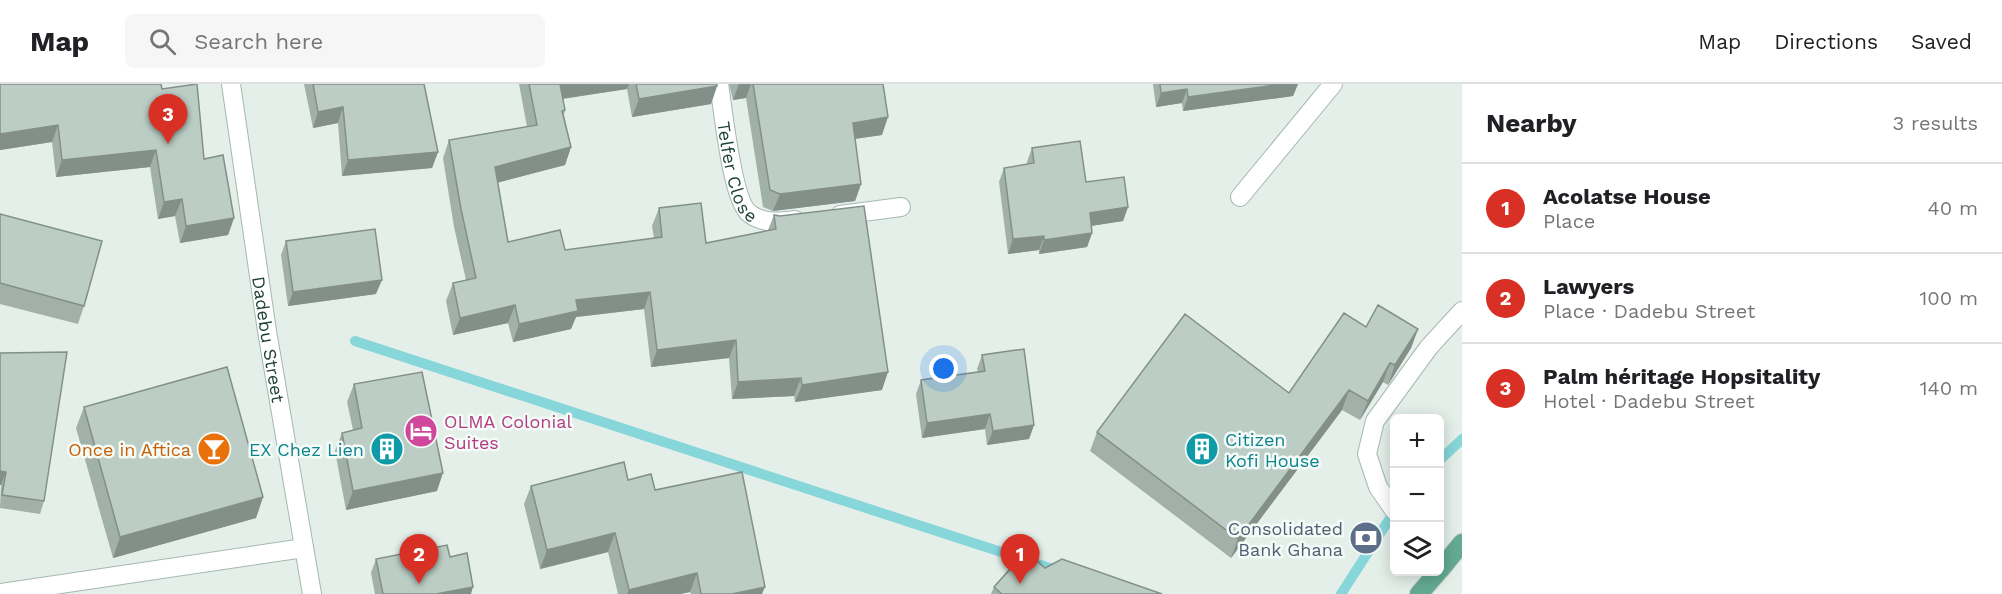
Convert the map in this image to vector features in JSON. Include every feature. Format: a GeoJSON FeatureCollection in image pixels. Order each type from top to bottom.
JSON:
{"type":"FeatureCollection","features":[{"type":"Feature","properties":{"kind":"main road"},"geometry":{"type":"LineString","coordinates":[[1444,564],[1462,543]]}},
{"type":"Feature","properties":{"kind":"main road"},"geometry":{"type":"LineString","coordinates":[[1419,594],[1434,576]]}},
{"type":"Feature","properties":{"kind":"street","name":"Dadebu Street"},"geometry":{"type":"LineString","coordinates":[[231,84],[267,331],[312,594]]}},
{"type":"Feature","properties":{"kind":"street","name":"Telfer Close"},"geometry":{"type":"LineString","coordinates":[[719,84],[734,179],[741,200],[749,214],[772,223],[901,207]]}},
{"type":"Feature","properties":{"kind":"street"},"geometry":{"type":"LineString","coordinates":[[1240,197],[1333,84]]}},
{"type":"Feature","properties":{"kind":"street"},"geometry":{"type":"LineString","coordinates":[[1390,503],[1378,487],[1366,454],[1375,421],[1429,347],[1462,311]]}},
{"type":"Feature","properties":{"kind":"street"},"geometry":{"type":"LineString","coordinates":[[0,593],[304,548]]}},
{"type":"Feature","properties":{"kind":"building"},"geometry":{"type":"Polygon","coordinates":[[[0,84],[161,84],[162,89],[197,84],[204,159],[223,155],[234,218],[186,226],[182,199],[164,202],[156,150],[62,160],[58,125],[0,134],[0,84]]]}},
{"type":"Feature","properties":{"kind":"building"},"geometry":{"type":"Polygon","coordinates":[[[313,84],[424,84],[438,152],[348,160],[343,107],[318,112],[313,84]]]}},
{"type":"Feature","properties":{"kind":"building"},"geometry":{"type":"Polygon","coordinates":[[[529,84],[560,84],[565,110],[562,111],[571,147],[495,167],[508,242],[560,230],[565,250],[662,237],[659,208],[701,203],[706,243],[776,229],[774,215],[864,206],[888,372],[802,385],[801,378],[738,382],[736,340],[657,350],[650,292],[576,300],[578,311],[519,324],[515,305],[460,318],[453,283],[476,278],[449,140],[537,125],[529,84]]]}},
{"type":"Feature","properties":{"kind":"building"},"geometry":{"type":"Polygon","coordinates":[[[636,84],[717,84],[717,86],[639,99],[636,84]]]}},
{"type":"Feature","properties":{"kind":"building"},"geometry":{"type":"Polygon","coordinates":[[[753,84],[883,84],[888,117],[853,123],[861,184],[780,194],[770,190],[753,84]]]}},
{"type":"Feature","properties":{"kind":"building"},"geometry":{"type":"Polygon","coordinates":[[[1160,84],[1283,84],[1188,97],[1187,89],[1161,93],[1160,84]]]}},
{"type":"Feature","properties":{"kind":"building"},"geometry":{"type":"Polygon","coordinates":[[[1080,141],[1086,182],[1124,177],[1128,207],[1090,213],[1092,233],[1044,240],[1044,236],[1013,239],[1004,168],[1034,163],[1032,148],[1080,141]]]}},
{"type":"Feature","properties":{"kind":"building"},"geometry":{"type":"Polygon","coordinates":[[[0,214],[102,241],[84,306],[0,283],[0,214]]]}},
{"type":"Feature","properties":{"kind":"building"},"geometry":{"type":"Polygon","coordinates":[[[375,229],[382,280],[293,292],[286,241],[375,229]]]}},
{"type":"Feature","properties":{"kind":"building","name":"Citizen Kofi House"},"geometry":{"type":"Polygon","coordinates":[[[1378,305],[1418,329],[1395,365],[1390,363],[1368,401],[1349,390],[1238,539],[1097,432],[1185,314],[1289,393],[1344,313],[1366,327],[1378,305]]]}},
{"type":"Feature","properties":{"kind":"building"},"geometry":{"type":"Polygon","coordinates":[[[1024,349],[1034,425],[993,431],[990,414],[927,423],[921,380],[985,371],[982,355],[1024,349]]]}},
{"type":"Feature","properties":{"kind":"building"},"geometry":{"type":"Polygon","coordinates":[[[67,352],[44,501],[2,495],[6,472],[0,471],[0,353],[67,352]]]}},
{"type":"Feature","properties":{"kind":"building"},"geometry":{"type":"Polygon","coordinates":[[[227,367],[263,497],[120,537],[84,407],[227,367]]]}},
{"type":"Feature","properties":{"kind":"building","name":"EX Chez Lien"},"geometry":{"type":"Polygon","coordinates":[[[422,372],[443,473],[353,491],[342,433],[362,428],[354,384],[422,372]]]}},
{"type":"Feature","properties":{"kind":"building"},"geometry":{"type":"Polygon","coordinates":[[[624,462],[628,480],[651,474],[655,490],[742,472],[765,587],[732,594],[701,594],[697,573],[629,590],[615,533],[547,550],[531,486],[624,462]]]}},
{"type":"Feature","properties":{"kind":"building"},"geometry":{"type":"Polygon","coordinates":[[[447,545],[450,557],[467,553],[473,587],[436,594],[383,594],[376,559],[447,545]]]}},
{"type":"Feature","properties":{"kind":"building"},"geometry":{"type":"Polygon","coordinates":[[[1026,551],[1045,568],[1062,559],[1162,594],[1002,594],[994,587],[1026,551]]]}},
{"type":"Feature","properties":{"kind":"waterway"},"geometry":{"type":"LineString","coordinates":[[355,341],[1059,571]]}},
{"type":"Feature","properties":{"kind":"waterway"},"geometry":{"type":"LineString","coordinates":[[1444,456],[1462,439]]}},
{"type":"Feature","properties":{"kind":"waterway"},"geometry":{"type":"LineString","coordinates":[[1341,594],[1390,518]]}},
{"type":"Feature","properties":{"kind":"place","name":"Palm héritage Hopsitality"},"geometry":{"type":"Point","coordinates":[168,144]}},
{"type":"Feature","properties":{"kind":"place","name":"OLMA Colonial Suites"},"geometry":{"type":"Point","coordinates":[421,431]}},
{"type":"Feature","properties":{"kind":"place","name":"Once in Aftica"},"geometry":{"type":"Point","coordinates":[214,449]}},
{"type":"Feature","properties":{"kind":"place","name":"EX Chez Lien"},"geometry":{"type":"Point","coordinates":[387,449]}},
{"type":"Feature","properties":{"kind":"place","name":"Citizen Kofi House"},"geometry":{"type":"Point","coordinates":[1202,449]}},
{"type":"Feature","properties":{"kind":"place","name":"Consolidated Bank Ghana"},"geometry":{"type":"Point","coordinates":[1366,538]}},
{"type":"Feature","properties":{"kind":"place","name":"Lawyers"},"geometry":{"type":"Point","coordinates":[419,584]}},
{"type":"Feature","properties":{"kind":"place","name":"Acolatse House"},"geometry":{"type":"Point","coordinates":[1020,584]}}]}
